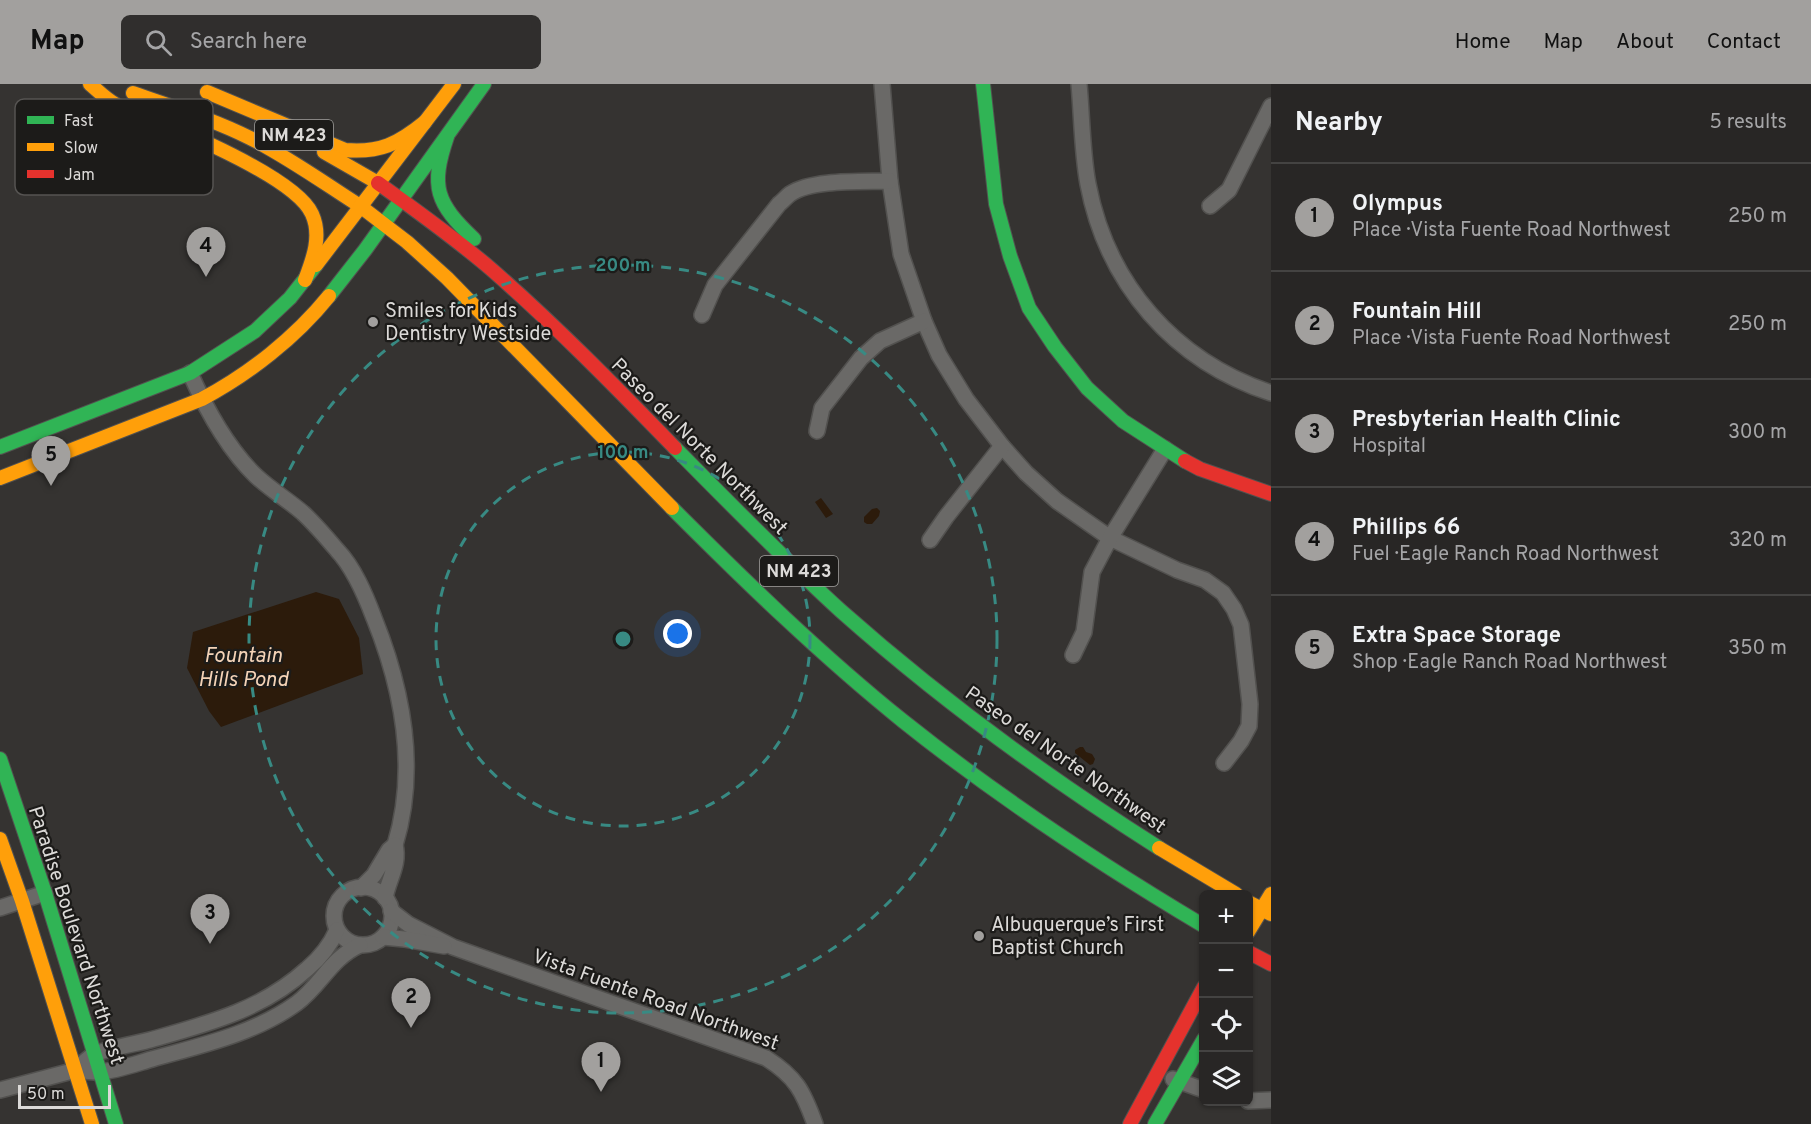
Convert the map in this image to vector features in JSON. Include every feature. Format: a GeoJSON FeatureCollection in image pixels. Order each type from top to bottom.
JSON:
{"type":"FeatureCollection","features":[{"type":"Feature","properties":{"kind":"main road"},"geometry":{"type":"LineString","coordinates":[[90,84],[109,99]]}},
{"type":"Feature","properties":{"kind":"main road","name":"NM 423"},"geometry":{"type":"LineString","coordinates":[[107,84],[150,99]]}},
{"type":"Feature","properties":{"kind":"main road"},"geometry":{"type":"LineString","coordinates":[[0,447],[190,373],[255,331],[290,298],[305,280],[454,84]]}},
{"type":"Feature","properties":{"kind":"main road"},"geometry":{"type":"LineString","coordinates":[[0,478],[202,399],[221,389],[262,360],[313,316],[384,224],[484,84]]}},
{"type":"Feature","properties":{"kind":"main road"},"geometry":{"type":"LineString","coordinates":[[983,84],[996,204],[1010,256],[1029,308],[1055,347],[1087,388],[1123,421],[1200,469],[1271,494]]}},
{"type":"Feature","properties":{"kind":"main road","name":"NM 423"},"geometry":{"type":"LineString","coordinates":[[378,183],[268,121],[202,90],[345,150],[361,152],[388,147],[411,134],[425,122]]}},
{"type":"Feature","properties":{"kind":"main road","name":"NM 423"},"geometry":{"type":"LineString","coordinates":[[213,122],[251,138],[360,206],[447,278],[749,584],[863,688],[952,759],[1043,826],[1100,864],[1199,924]]}},
{"type":"Feature","properties":{"kind":"main road"},"geometry":{"type":"LineString","coordinates":[[447,137],[436,173],[437,186],[445,205],[459,226],[518,279],[554,326]]}},
{"type":"Feature","properties":{"kind":"main road"},"geometry":{"type":"LineString","coordinates":[[213,146],[272,177],[297,194],[309,206],[315,219],[317,249],[305,280]]}},
{"type":"Feature","properties":{"kind":"main road","name":"Paseo del Norte Northwest"},"geometry":{"type":"LineString","coordinates":[[378,183],[490,267],[554,326],[792,565],[895,657],[1051,777],[1132,831],[1229,890]]}},
{"type":"Feature","properties":{"kind":"main road","name":"Paradise Boulevard Northwest"},"geometry":{"type":"LineString","coordinates":[[0,759],[45,893],[116,1124]]}},
{"type":"Feature","properties":{"kind":"main road"},"geometry":{"type":"LineString","coordinates":[[0,839],[22,901],[92,1124]]}},
{"type":"Feature","properties":{"kind":"main road"},"geometry":{"type":"LineString","coordinates":[[1253,927],[1267,912],[1271,894]]}},
{"type":"Feature","properties":{"kind":"main road"},"geometry":{"type":"LineString","coordinates":[[1253,905],[1267,912]]}},
{"type":"Feature","properties":{"kind":"main road"},"geometry":{"type":"LineString","coordinates":[[1253,955],[1271,964]]}},
{"type":"Feature","properties":{"kind":"main road"},"geometry":{"type":"LineString","coordinates":[[1130,1124],[1199,994]]}},
{"type":"Feature","properties":{"kind":"main road"},"geometry":{"type":"LineString","coordinates":[[1155,1124],[1199,1046]]}},
{"type":"Feature","properties":{"kind":"street"},"geometry":{"type":"LineString","coordinates":[[882,84],[890,181],[901,254],[924,321],[939,355],[961,390],[1002,446],[1026,473],[1057,501],[1110,538],[1177,570],[1205,580],[1222,593],[1234,609],[1241,625],[1250,704],[1250,726],[1224,763]]}},
{"type":"Feature","properties":{"kind":"street"},"geometry":{"type":"LineString","coordinates":[[1079,84],[1088,184],[1105,244],[1125,282],[1155,321],[1197,356],[1244,384],[1271,393]]}},
{"type":"Feature","properties":{"kind":"street"},"geometry":{"type":"LineString","coordinates":[[1210,206],[1228,190],[1271,106]]}},
{"type":"Feature","properties":{"kind":"street"},"geometry":{"type":"LineString","coordinates":[[702,315],[715,285],[789,195],[818,184],[890,181]]}},
{"type":"Feature","properties":{"kind":"street"},"geometry":{"type":"LineString","coordinates":[[817,431],[822,408],[861,358],[880,341],[924,321]]}},
{"type":"Feature","properties":{"kind":"street"},"geometry":{"type":"LineString","coordinates":[[190,373],[202,399],[229,442],[254,474],[302,512],[339,552],[371,609],[392,668],[404,727],[406,782],[402,817],[395,845],[398,853],[397,863],[389,882],[390,925],[383,937],[368,945],[351,943],[337,930],[334,922],[336,906],[346,893],[362,888],[370,889],[378,892],[388,905]]}},
{"type":"Feature","properties":{"kind":"street"},"geometry":{"type":"LineString","coordinates":[[930,540],[1002,446]]}},
{"type":"Feature","properties":{"kind":"street"},"geometry":{"type":"LineString","coordinates":[[1073,655],[1084,632],[1092,572],[1110,538],[1165,449]]}},
{"type":"Feature","properties":{"kind":"street"},"geometry":{"type":"LineString","coordinates":[[362,888],[374,875],[388,850],[395,845]]}},
{"type":"Feature","properties":{"kind":"street"},"geometry":{"type":"LineString","coordinates":[[0,908],[45,893]]}},
{"type":"Feature","properties":{"kind":"street","name":"Vista Fuente Road Northwest"},"geometry":{"type":"LineString","coordinates":[[388,905],[408,924],[453,947],[766,1058],[784,1070],[797,1084],[806,1098],[815,1124]]}},
{"type":"Feature","properties":{"kind":"street"},"geometry":{"type":"LineString","coordinates":[[76,1070],[95,1054],[212,1023],[260,1003],[289,985],[311,965],[331,944],[337,930]]}},
{"type":"Feature","properties":{"kind":"street","name":"Vista Fuente Road Northwest"},"geometry":{"type":"LineString","coordinates":[[383,937],[453,947]]}},
{"type":"Feature","properties":{"kind":"street"},"geometry":{"type":"LineString","coordinates":[[0,1090],[76,1070],[100,1072],[218,1041],[259,1025],[305,996],[335,961],[360,945]]}},
{"type":"Feature","properties":{"kind":"street"},"geometry":{"type":"LineString","coordinates":[[1157,1073],[1199,1089]]}},
{"type":"Feature","properties":{"kind":"street"},"geometry":{"type":"LineString","coordinates":[[1253,1101],[1271,1100]]}},
{"type":"Feature","properties":{"kind":"water"},"geometry":{"type":"Polygon","coordinates":[[[821,498],[833,514],[826,518],[815,502],[821,498]]]}},
{"type":"Feature","properties":{"kind":"water"},"geometry":{"type":"Polygon","coordinates":[[[877,508],[880,511],[879,516],[872,524],[864,522],[864,517],[872,509],[877,508]]]}},
{"type":"Feature","properties":{"kind":"water","name":"Fountain Hills Pond"},"geometry":{"type":"Polygon","coordinates":[[[316,592],[339,599],[359,638],[363,674],[221,727],[209,711],[187,668],[193,632],[316,592]]]}},
{"type":"Feature","properties":{"kind":"water"},"geometry":{"type":"Polygon","coordinates":[[[1080,747],[1092,754],[1095,759],[1093,764],[1090,765],[1075,753],[1075,750],[1080,747]]]}},
{"type":"Feature","properties":{"kind":"traffic: fast"},"geometry":{"type":"LineString","coordinates":[[329,296],[365,250],[484,84]]}},
{"type":"Feature","properties":{"kind":"traffic: fast"},"geometry":{"type":"LineString","coordinates":[[983,84],[996,204],[1010,256],[1029,308],[1055,347],[1087,388],[1123,421],[1185,461]]}},
{"type":"Feature","properties":{"kind":"traffic: fast"},"geometry":{"type":"LineString","coordinates":[[447,137],[439,169],[440,193],[451,215],[474,239]]}},
{"type":"Feature","properties":{"kind":"traffic: fast"},"geometry":{"type":"LineString","coordinates":[[0,447],[190,373],[255,331],[290,298],[316,265]]}},
{"type":"Feature","properties":{"kind":"traffic: fast"},"geometry":{"type":"LineString","coordinates":[[675,448],[757,531],[878,644],[995,736],[1159,848]]}},
{"type":"Feature","properties":{"kind":"traffic: fast"},"geometry":{"type":"LineString","coordinates":[[672,508],[784,618],[903,721],[1050,829],[1199,923]]}},
{"type":"Feature","properties":{"kind":"traffic: fast"},"geometry":{"type":"LineString","coordinates":[[0,759],[45,893],[116,1124]]}},
{"type":"Feature","properties":{"kind":"traffic: fast"},"geometry":{"type":"LineString","coordinates":[[1155,1124],[1199,1048]]}},
{"type":"Feature","properties":{"kind":"traffic: slow"},"geometry":{"type":"LineString","coordinates":[[90,84],[107,99]]}},
{"type":"Feature","properties":{"kind":"traffic: slow"},"geometry":{"type":"LineString","coordinates":[[316,265],[454,84]]}},
{"type":"Feature","properties":{"kind":"traffic: slow"},"geometry":{"type":"LineString","coordinates":[[207,92],[345,150],[368,150],[388,145],[406,136],[425,122]]}},
{"type":"Feature","properties":{"kind":"traffic: slow"},"geometry":{"type":"LineString","coordinates":[[133,93],[150,99]]}},
{"type":"Feature","properties":{"kind":"traffic: slow"},"geometry":{"type":"LineString","coordinates":[[213,121],[264,145],[360,206]]}},
{"type":"Feature","properties":{"kind":"traffic: slow"},"geometry":{"type":"LineString","coordinates":[[213,146],[287,187],[303,201],[312,214],[316,239],[305,280]]}},
{"type":"Feature","properties":{"kind":"traffic: slow"},"geometry":{"type":"LineString","coordinates":[[324,152],[378,183]]}},
{"type":"Feature","properties":{"kind":"traffic: slow"},"geometry":{"type":"LineString","coordinates":[[360,206],[407,242],[447,278],[672,508]]}},
{"type":"Feature","properties":{"kind":"traffic: slow"},"geometry":{"type":"LineString","coordinates":[[0,478],[202,399],[237,378],[270,354],[329,296]]}},
{"type":"Feature","properties":{"kind":"traffic: slow"},"geometry":{"type":"LineString","coordinates":[[0,839],[22,901],[92,1124]]}},
{"type":"Feature","properties":{"kind":"traffic: slow"},"geometry":{"type":"LineString","coordinates":[[1159,848],[1229,890]]}},
{"type":"Feature","properties":{"kind":"traffic: slow"},"geometry":{"type":"LineString","coordinates":[[1253,924],[1271,894]]}},
{"type":"Feature","properties":{"kind":"traffic: slow"},"geometry":{"type":"LineString","coordinates":[[1253,905],[1271,914]]}},
{"type":"Feature","properties":{"kind":"traffic: jam"},"geometry":{"type":"LineString","coordinates":[[378,183],[464,246],[515,290],[675,448]]}},
{"type":"Feature","properties":{"kind":"traffic: jam"},"geometry":{"type":"LineString","coordinates":[[1185,461],[1200,469],[1271,494]]}},
{"type":"Feature","properties":{"kind":"traffic: jam"},"geometry":{"type":"LineString","coordinates":[[1253,955],[1271,964]]}},
{"type":"Feature","properties":{"kind":"traffic: jam"},"geometry":{"type":"LineString","coordinates":[[1130,1124],[1199,996]]}},
{"type":"Feature","properties":{"kind":"place","name":"Phillips 66"},"geometry":{"type":"Point","coordinates":[206,277]}},
{"type":"Feature","properties":{"kind":"place","name":"Smiles for Kids Dentistry Westside"},"geometry":{"type":"Point","coordinates":[373,322]}},
{"type":"Feature","properties":{"kind":"place","name":"Extra Space Storage"},"geometry":{"type":"Point","coordinates":[51,486]}},
{"type":"Feature","properties":{"kind":"place","name":"Albuquerque’s First Baptist Church"},"geometry":{"type":"Point","coordinates":[979,936]}},
{"type":"Feature","properties":{"kind":"place","name":"Presbyterian Health Clinic"},"geometry":{"type":"Point","coordinates":[210,944]}},
{"type":"Feature","properties":{"kind":"place","name":"Fountain Hill"},"geometry":{"type":"Point","coordinates":[411,1028]}},
{"type":"Feature","properties":{"kind":"place","name":"Olympus"},"geometry":{"type":"Point","coordinates":[601,1092]}}]}
